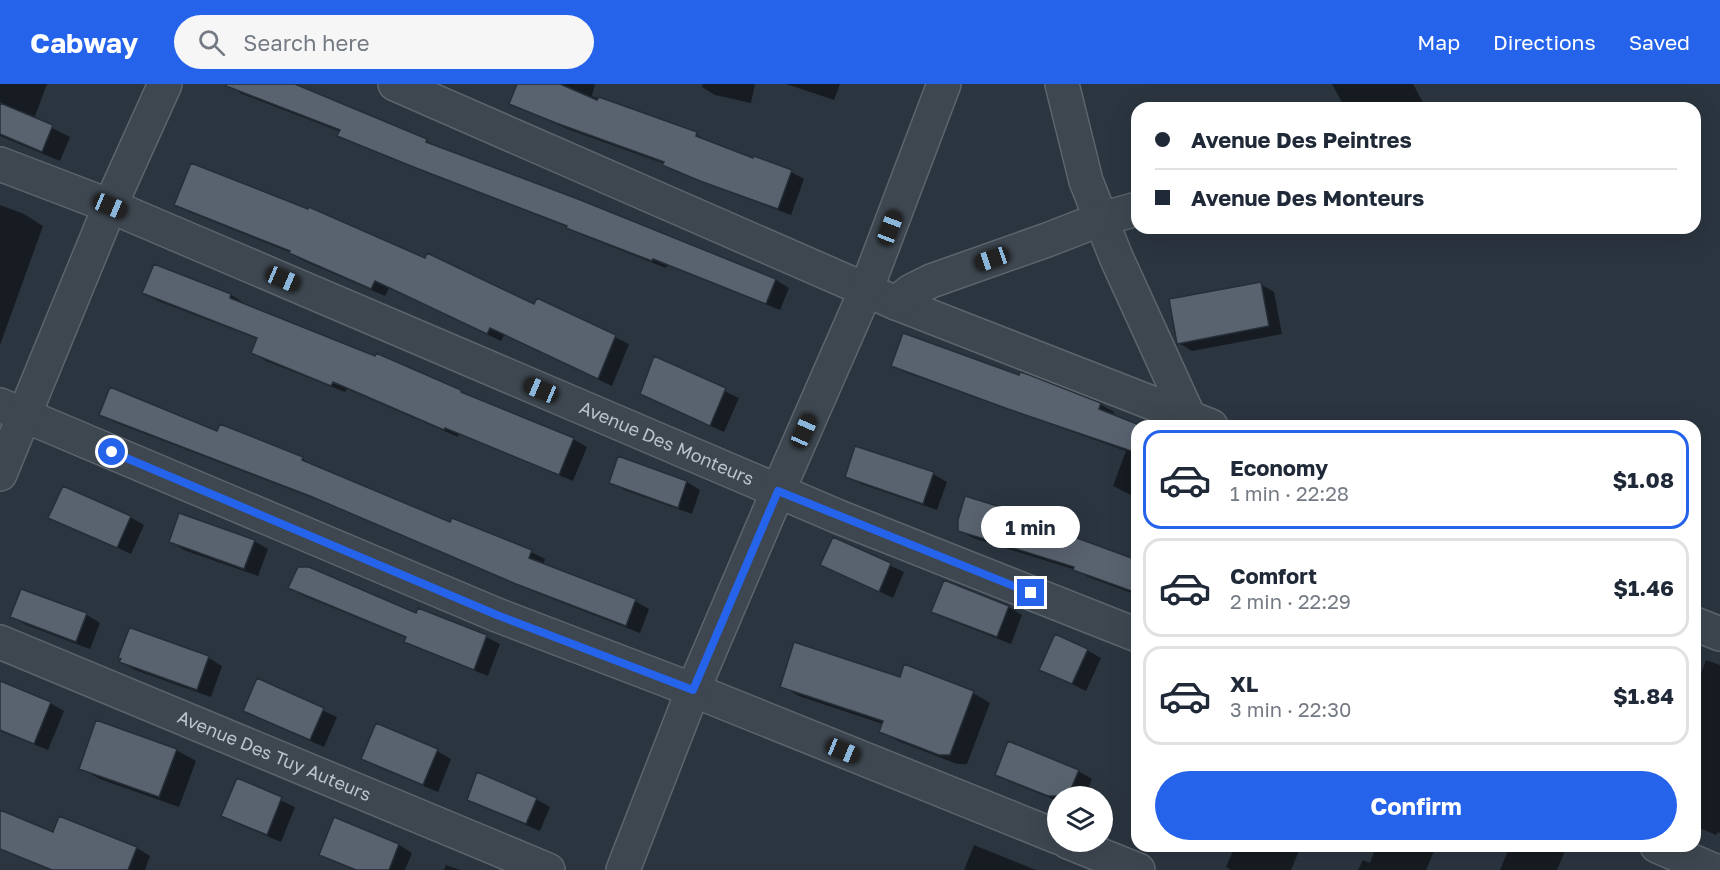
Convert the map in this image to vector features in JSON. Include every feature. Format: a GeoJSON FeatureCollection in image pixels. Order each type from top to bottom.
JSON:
{"type":"FeatureCollection","features":[{"type":"Feature","properties":{"kind":"street"},"geometry":{"type":"LineString","coordinates":[[0,474],[12,410],[110,206],[165,84]]}},
{"type":"Feature","properties":{"kind":"street"},"geometry":{"type":"LineString","coordinates":[[395,84],[881,296],[1195,420]]}},
{"type":"Feature","properties":{"kind":"street"},"geometry":{"type":"LineString","coordinates":[[623,870],[693,690],[778,491],[881,296],[944,84]]}},
{"type":"Feature","properties":{"kind":"street"},"geometry":{"type":"LineString","coordinates":[[1062,84],[1082,169],[1101,219],[1199,420]]}},
{"type":"Feature","properties":{"kind":"street","name":"Avenue Des Monteurs"},"geometry":{"type":"LineString","coordinates":[[0,164],[110,206],[778,491],[1131,632]]}},
{"type":"Feature","properties":{"kind":"street"},"geometry":{"type":"LineString","coordinates":[[881,296],[911,291],[931,281],[1101,219],[1131,211]]}},
{"type":"Feature","properties":{"kind":"street"},"geometry":{"type":"LineString","coordinates":[[12,410],[497,615],[693,690],[1047,833]]}},
{"type":"Feature","properties":{"kind":"street"},"geometry":{"type":"LineString","coordinates":[[1701,626],[1720,634]]}},
{"type":"Feature","properties":{"kind":"street","name":"Avenue Des Tuy Auteurs"},"geometry":{"type":"LineString","coordinates":[[0,642],[548,870]]}},
{"type":"Feature","properties":{"kind":"street"},"geometry":{"type":"LineString","coordinates":[[1100,852],[1136,863]]}},
{"type":"Feature","properties":{"kind":"street"},"geometry":{"type":"LineString","coordinates":[[1671,852],[1713,870]]}},
{"type":"Feature","properties":{"kind":"building"},"geometry":{"type":"Polygon","coordinates":[[[227,84],[295,84],[427,139],[426,142],[578,199],[776,279],[766,304],[653,259],[652,261],[566,228],[567,226],[337,136],[340,130],[226,86],[227,84]]]}},
{"type":"Feature","properties":{"kind":"building"},"geometry":{"type":"Polygon","coordinates":[[[517,84],[560,84],[597,100],[599,97],[697,132],[696,136],[792,170],[778,209],[700,181],[662,165],[664,162],[509,104],[517,84]]]}},
{"type":"Feature","properties":{"kind":"building"},"geometry":{"type":"Polygon","coordinates":[[[0,103],[53,125],[42,152],[0,134],[0,103]]]}},
{"type":"Feature","properties":{"kind":"building"},"geometry":{"type":"Polygon","coordinates":[[[191,163],[308,209],[309,207],[425,258],[427,253],[534,304],[537,298],[616,335],[598,379],[490,328],[487,334],[375,281],[371,289],[289,253],[290,251],[174,205],[191,163]]]}},
{"type":"Feature","properties":{"kind":"building"},"geometry":{"type":"Polygon","coordinates":[[[154,264],[231,294],[230,298],[375,356],[376,353],[461,390],[461,392],[574,438],[559,475],[445,428],[444,430],[333,382],[331,386],[251,353],[257,338],[142,293],[154,264]]]}},
{"type":"Feature","properties":{"kind":"building"},"geometry":{"type":"Polygon","coordinates":[[[1261,282],[1269,326],[1177,344],[1169,299],[1261,282]]]}},
{"type":"Feature","properties":{"kind":"building"},"geometry":{"type":"Polygon","coordinates":[[[903,333],[1019,375],[1020,372],[1027,374],[1101,403],[1099,409],[1131,422],[1131,451],[1008,409],[891,366],[903,333]]]}},
{"type":"Feature","properties":{"kind":"building"},"geometry":{"type":"Polygon","coordinates":[[[654,356],[726,388],[710,426],[640,394],[654,356]]]}},
{"type":"Feature","properties":{"kind":"building"},"geometry":{"type":"Polygon","coordinates":[[[110,387],[217,431],[220,424],[303,457],[302,460],[450,522],[452,518],[532,550],[529,558],[636,599],[626,626],[516,584],[310,496],[99,415],[110,387]]]}},
{"type":"Feature","properties":{"kind":"building"},"geometry":{"type":"Polygon","coordinates":[[[855,446],[934,472],[923,504],[845,477],[855,446]]]}},
{"type":"Feature","properties":{"kind":"building"},"geometry":{"type":"Polygon","coordinates":[[[618,456],[687,481],[678,508],[609,483],[618,456]]]}},
{"type":"Feature","properties":{"kind":"building"},"geometry":{"type":"Polygon","coordinates":[[[63,486],[131,516],[117,548],[48,518],[63,486]]]}},
{"type":"Feature","properties":{"kind":"building"},"geometry":{"type":"Polygon","coordinates":[[[965,496],[1049,522],[1047,527],[1131,558],[1131,591],[1073,570],[1074,567],[958,531],[958,520],[965,496]]]}},
{"type":"Feature","properties":{"kind":"building"},"geometry":{"type":"Polygon","coordinates":[[[179,513],[255,540],[244,569],[169,542],[179,513]]]}},
{"type":"Feature","properties":{"kind":"building"},"geometry":{"type":"Polygon","coordinates":[[[833,537],[891,563],[879,592],[820,565],[833,537]]]}},
{"type":"Feature","properties":{"kind":"building"},"geometry":{"type":"Polygon","coordinates":[[[298,567],[309,567],[416,613],[418,608],[487,635],[474,670],[404,642],[406,637],[288,588],[298,567]]]}},
{"type":"Feature","properties":{"kind":"building"},"geometry":{"type":"Polygon","coordinates":[[[944,580],[1009,606],[997,637],[931,612],[944,580]]]}},
{"type":"Feature","properties":{"kind":"building"},"geometry":{"type":"Polygon","coordinates":[[[21,589],[87,613],[76,642],[10,617],[21,589]]]}},
{"type":"Feature","properties":{"kind":"building"},"geometry":{"type":"Polygon","coordinates":[[[131,628],[209,656],[197,690],[119,662],[121,659],[118,658],[131,628]]]}},
{"type":"Feature","properties":{"kind":"building"},"geometry":{"type":"Polygon","coordinates":[[[1055,634],[1088,649],[1072,684],[1039,670],[1055,634]]]}},
{"type":"Feature","properties":{"kind":"building"},"geometry":{"type":"Polygon","coordinates":[[[794,642],[900,677],[904,664],[974,691],[950,755],[939,755],[879,732],[883,721],[780,687],[794,642]]]}},
{"type":"Feature","properties":{"kind":"building"},"geometry":{"type":"Polygon","coordinates":[[[257,678],[324,708],[310,740],[243,711],[257,678]]]}},
{"type":"Feature","properties":{"kind":"building"},"geometry":{"type":"Polygon","coordinates":[[[0,681],[51,702],[34,744],[0,730],[0,681]]]}},
{"type":"Feature","properties":{"kind":"building"},"geometry":{"type":"Polygon","coordinates":[[[96,720],[177,749],[159,797],[79,769],[96,720]]]}},
{"type":"Feature","properties":{"kind":"building"},"geometry":{"type":"Polygon","coordinates":[[[376,723],[438,749],[423,785],[361,759],[376,723]]]}},
{"type":"Feature","properties":{"kind":"building"},"geometry":{"type":"Polygon","coordinates":[[[1008,741],[1079,770],[1072,786],[1047,786],[1047,796],[995,775],[1008,741]]]}},
{"type":"Feature","properties":{"kind":"building"},"geometry":{"type":"Polygon","coordinates":[[[477,772],[537,798],[526,824],[467,800],[477,772]]]}},
{"type":"Feature","properties":{"kind":"building"},"geometry":{"type":"Polygon","coordinates":[[[237,778],[282,797],[267,835],[221,816],[237,778]]]}},
{"type":"Feature","properties":{"kind":"building"},"geometry":{"type":"Polygon","coordinates":[[[0,810],[53,832],[59,816],[137,847],[128,870],[52,870],[0,849],[0,810]]]}},
{"type":"Feature","properties":{"kind":"building"},"geometry":{"type":"Polygon","coordinates":[[[334,817],[399,844],[389,870],[356,870],[319,855],[334,817]]]}},
{"type":"Feature","properties":{"kind":"route"},"geometry":{"type":"LineString","coordinates":[[112,452],[497,615],[693,690],[778,491],[1031,593]]}}]}
